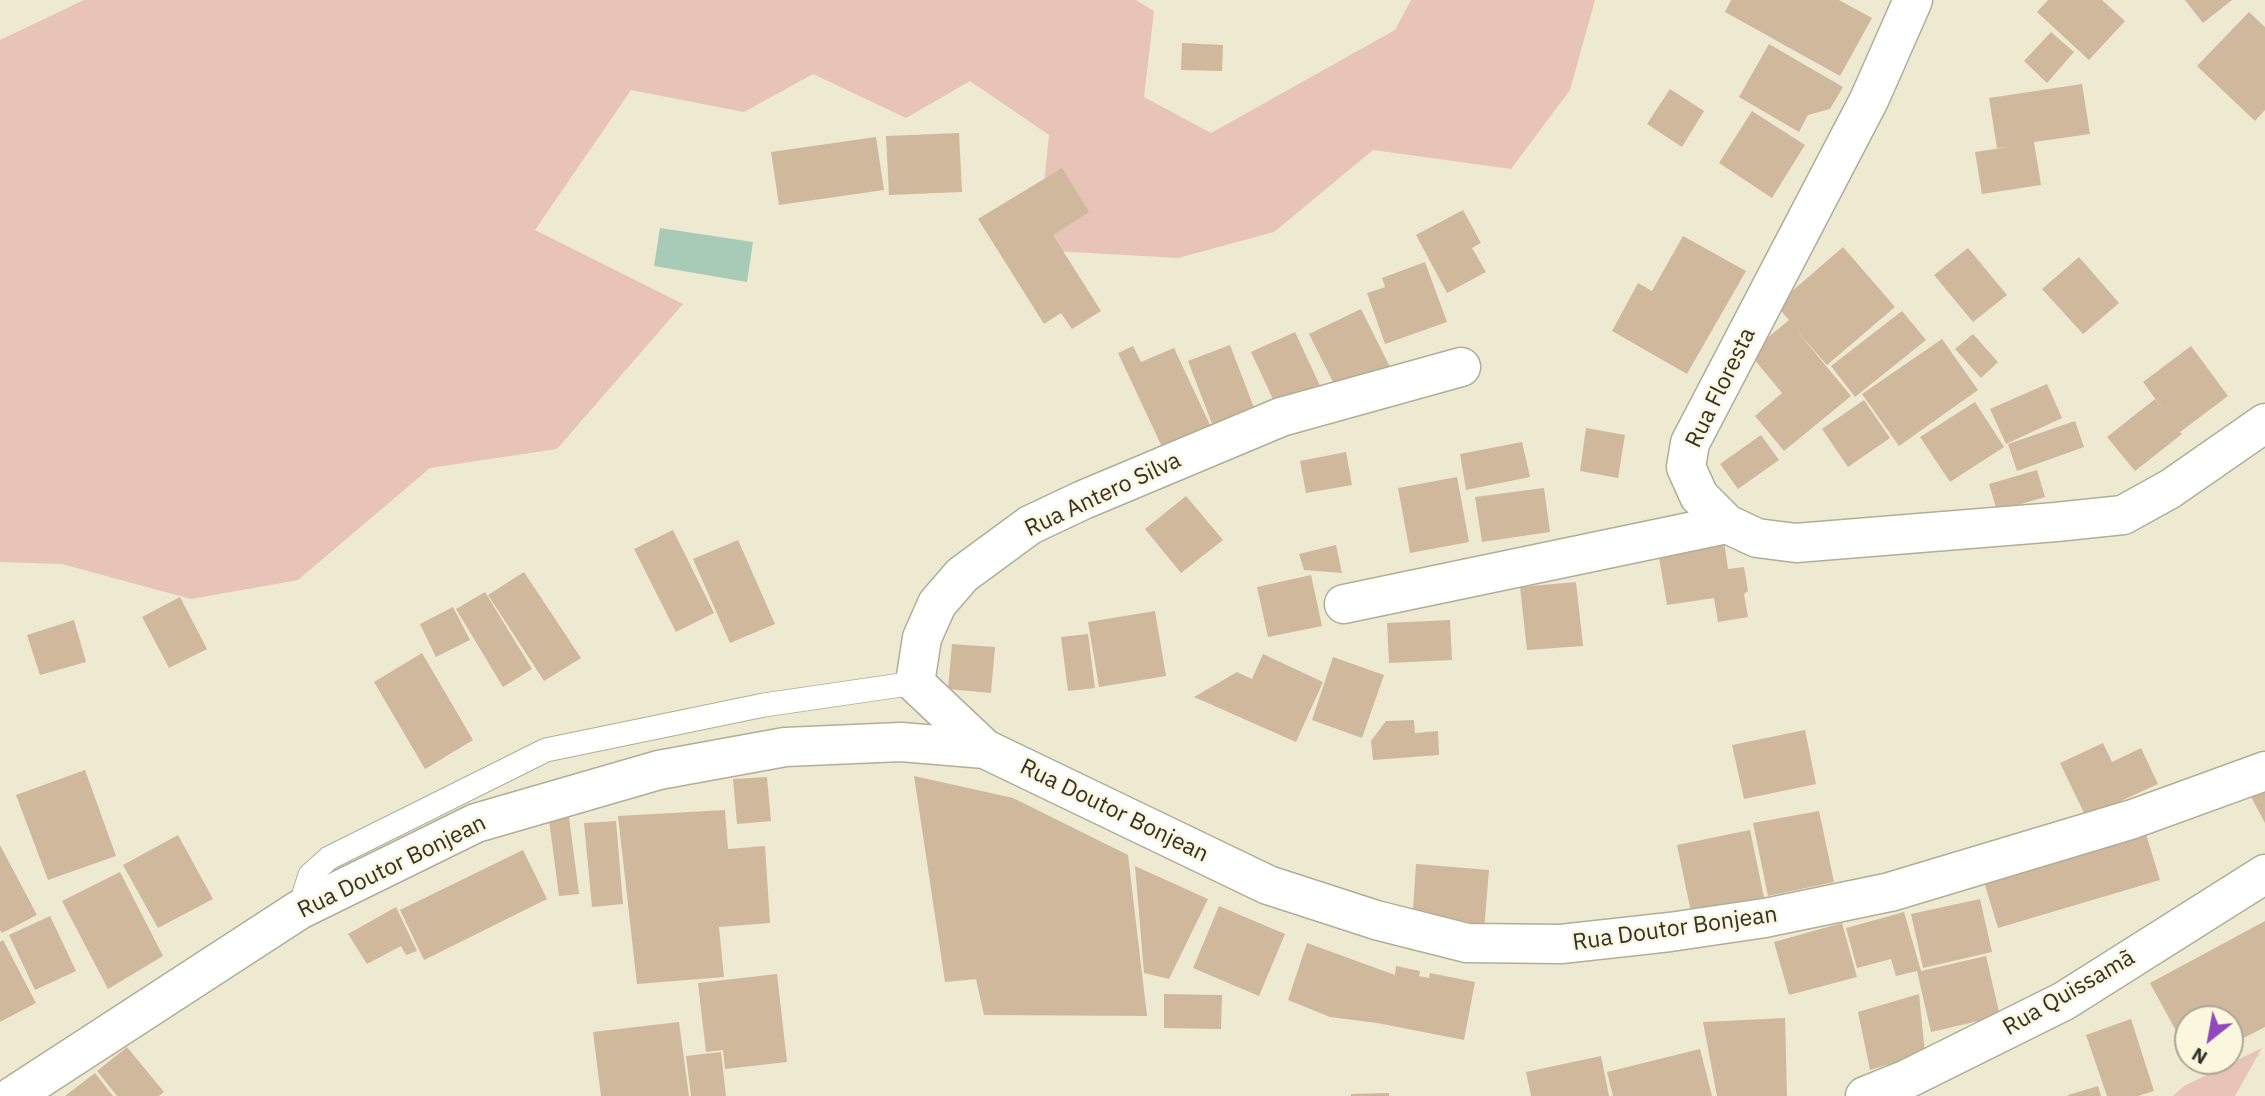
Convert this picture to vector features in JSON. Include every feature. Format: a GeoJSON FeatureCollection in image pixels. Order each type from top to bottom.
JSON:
{"type":"FeatureCollection","features":[{"type":"Feature","properties":{"kind":"street","name":"Rua Floresta"},"geometry":{"type":"LineString","coordinates":[[1913,0],[1869,100],[1690,443],[1686,467],[1699,496],[1727,524],[1757,538],[1796,543],[2123,515],[2170,489],[2265,423]]}},
{"type":"Feature","properties":{"kind":"street","name":"Rua Antero Silva"},"geometry":{"type":"LineString","coordinates":[[915,683],[922,638],[937,604],[962,575],[1030,526],[1083,500],[1282,417],[1461,367]]}},
{"type":"Feature","properties":{"kind":"street"},"geometry":{"type":"LineString","coordinates":[[1344,604],[1727,524]]}},
{"type":"Feature","properties":{"kind":"street"},"geometry":{"type":"LineString","coordinates":[[915,683],[985,749]]}},
{"type":"Feature","properties":{"kind":"street","name":"Rua Doutor Bonjean"},"geometry":{"type":"LineString","coordinates":[[13,1096],[299,910],[476,823],[659,770],[785,747],[901,742],[985,749],[1268,885],[1376,920],[1467,943],[1561,944],[1670,932],[1766,918],[1890,892],[2133,819],[2265,771]]}},
{"type":"Feature","properties":{"kind":"street","name":"Rua Quissamã"},"geometry":{"type":"LineString","coordinates":[[1865,1096],[1907,1079],[2064,1001],[2265,874]]}},
{"type":"Feature","properties":{"kind":"lane"},"geometry":{"type":"LineString","coordinates":[[299,910],[310,875],[329,858],[546,750],[764,705],[915,683]]}},
{"type":"Feature","properties":{"kind":"shaded area"},"geometry":{"type":"Polygon","coordinates":[[[84,0],[1136,0],[1154,11],[1144,97],[1211,133],[1395,30],[1411,0],[1595,0],[1570,90],[1511,169],[1373,150],[1274,232],[1178,258],[1037,250],[1049,135],[970,81],[906,118],[813,74],[744,112],[631,90],[535,230],[683,304],[557,449],[430,468],[298,580],[191,599],[62,564],[0,562],[0,40],[84,0]]]}},
{"type":"Feature","properties":{"kind":"shaded area"},"geometry":{"type":"Polygon","coordinates":[[[660,228],[753,242],[747,282],[654,266],[660,228]]]}},
{"type":"Feature","properties":{"kind":"shaded area"},"geometry":{"type":"Polygon","coordinates":[[[2262,1048],[2235,1096],[2173,1096],[2184,1086],[2207,1075],[2244,1075],[2244,1057],[2262,1048]]]}},
{"type":"Feature","properties":{"kind":"building"},"geometry":{"type":"Polygon","coordinates":[[[1731,0],[1839,0],[1872,18],[1840,76],[1725,12],[1731,0]]]}},
{"type":"Feature","properties":{"kind":"building"},"geometry":{"type":"Polygon","coordinates":[[[2048,0],[2102,0],[2125,21],[2089,60],[2037,12],[2048,0]]]}},
{"type":"Feature","properties":{"kind":"building"},"geometry":{"type":"Polygon","coordinates":[[[2185,0],[2232,0],[2203,23],[2185,0]]]}},
{"type":"Feature","properties":{"kind":"building"},"geometry":{"type":"Polygon","coordinates":[[[2249,12],[2265,27],[2265,110],[2255,121],[2197,66],[2249,12]]]}},
{"type":"Feature","properties":{"kind":"building"},"geometry":{"type":"Polygon","coordinates":[[[2051,32],[2074,52],[2047,83],[2024,61],[2051,32]]]}},
{"type":"Feature","properties":{"kind":"building"},"geometry":{"type":"Polygon","coordinates":[[[1182,43],[1223,45],[1222,71],[1181,70],[1182,43]]]}},
{"type":"Feature","properties":{"kind":"building"},"geometry":{"type":"Polygon","coordinates":[[[1769,44],[1843,87],[1830,109],[1808,115],[1799,132],[1739,97],[1769,44]]]}},
{"type":"Feature","properties":{"kind":"building"},"geometry":{"type":"Polygon","coordinates":[[[2082,84],[2090,134],[2034,142],[2041,185],[1982,194],[1975,152],[2008,147],[1997,148],[1989,98],[2082,84]]]}},
{"type":"Feature","properties":{"kind":"building"},"geometry":{"type":"Polygon","coordinates":[[[1670,89],[1704,111],[1682,147],[1647,124],[1670,89]]]}},
{"type":"Feature","properties":{"kind":"building"},"geometry":{"type":"Polygon","coordinates":[[[1752,111],[1805,145],[1772,198],[1719,163],[1752,111]]]}},
{"type":"Feature","properties":{"kind":"building"},"geometry":{"type":"Polygon","coordinates":[[[959,133],[962,192],[889,195],[886,136],[959,133]]]}},
{"type":"Feature","properties":{"kind":"building"},"geometry":{"type":"Polygon","coordinates":[[[876,137],[884,190],[779,205],[771,152],[876,137]]]}},
{"type":"Feature","properties":{"kind":"building"},"geometry":{"type":"Polygon","coordinates":[[[1062,168],[1089,212],[1053,235],[1101,311],[1072,329],[1061,313],[1044,324],[978,219],[1062,168]]]}},
{"type":"Feature","properties":{"kind":"building"},"geometry":{"type":"Polygon","coordinates":[[[1463,210],[1481,243],[1472,248],[1486,272],[1447,293],[1416,235],[1463,210]]]}},
{"type":"Feature","properties":{"kind":"building"},"geometry":{"type":"Polygon","coordinates":[[[1683,236],[1746,271],[1687,374],[1612,331],[1638,283],[1652,291],[1683,236]]]}},
{"type":"Feature","properties":{"kind":"building"},"geometry":{"type":"Polygon","coordinates":[[[1843,247],[1895,307],[1827,365],[1797,331],[1851,396],[1784,451],[1755,416],[1782,393],[1749,353],[1789,320],[1776,305],[1843,247]]]}},
{"type":"Feature","properties":{"kind":"building"},"geometry":{"type":"Polygon","coordinates":[[[1968,248],[2007,295],[1973,322],[1934,275],[1968,248]]]}},
{"type":"Feature","properties":{"kind":"building"},"geometry":{"type":"Polygon","coordinates":[[[2079,257],[2119,303],[2083,334],[2042,289],[2079,257]]]}},
{"type":"Feature","properties":{"kind":"building"},"geometry":{"type":"Polygon","coordinates":[[[1425,262],[1447,322],[1385,344],[1367,293],[1385,287],[1382,278],[1425,262]]]}},
{"type":"Feature","properties":{"kind":"building"},"geometry":{"type":"Polygon","coordinates":[[[1361,309],[1392,371],[1340,396],[1309,334],[1361,309]]]}},
{"type":"Feature","properties":{"kind":"building"},"geometry":{"type":"Polygon","coordinates":[[[1902,311],[1926,340],[1855,397],[1831,366],[1902,311]]]}},
{"type":"Feature","properties":{"kind":"building"},"geometry":{"type":"Polygon","coordinates":[[[1295,332],[1322,390],[1278,410],[1251,352],[1295,332]]]}},
{"type":"Feature","properties":{"kind":"building"},"geometry":{"type":"Polygon","coordinates":[[[1973,334],[1998,362],[1981,378],[1955,349],[1973,334]]]}},
{"type":"Feature","properties":{"kind":"building"},"geometry":{"type":"Polygon","coordinates":[[[1942,339],[1978,390],[1899,446],[1862,394],[1942,339]]]}},
{"type":"Feature","properties":{"kind":"building"},"geometry":{"type":"Polygon","coordinates":[[[1230,345],[1256,413],[1214,429],[1188,361],[1230,345]]]}},
{"type":"Feature","properties":{"kind":"building"},"geometry":{"type":"Polygon","coordinates":[[[1133,346],[1141,362],[1174,348],[1211,427],[1163,449],[1118,353],[1133,346]]]}},
{"type":"Feature","properties":{"kind":"building"},"geometry":{"type":"Polygon","coordinates":[[[2191,346],[2228,396],[2180,432],[2182,434],[2135,471],[2107,437],[2155,399],[2163,409],[2143,382],[2191,346]]]}},
{"type":"Feature","properties":{"kind":"building"},"geometry":{"type":"Polygon","coordinates":[[[2047,384],[2062,418],[2006,444],[1990,409],[2047,384]]]}},
{"type":"Feature","properties":{"kind":"building"},"geometry":{"type":"Polygon","coordinates":[[[1864,400],[1890,438],[1848,467],[1822,429],[1864,400]]]}},
{"type":"Feature","properties":{"kind":"building"},"geometry":{"type":"Polygon","coordinates":[[[1975,402],[2004,447],[1950,482],[1920,437],[1975,402]]]}},
{"type":"Feature","properties":{"kind":"building"},"geometry":{"type":"Polygon","coordinates":[[[2075,421],[2084,447],[2017,471],[2008,444],[2075,421]]]}},
{"type":"Feature","properties":{"kind":"building"},"geometry":{"type":"Polygon","coordinates":[[[1586,428],[1625,435],[1618,478],[1580,471],[1586,428]]]}},
{"type":"Feature","properties":{"kind":"building"},"geometry":{"type":"Polygon","coordinates":[[[1761,435],[1779,460],[1738,489],[1720,464],[1761,435]]]}},
{"type":"Feature","properties":{"kind":"building"},"geometry":{"type":"Polygon","coordinates":[[[1522,442],[1530,477],[1466,490],[1460,454],[1522,442]]]}},
{"type":"Feature","properties":{"kind":"building"},"geometry":{"type":"Polygon","coordinates":[[[1346,452],[1352,485],[1306,493],[1300,461],[1346,452]]]}},
{"type":"Feature","properties":{"kind":"building"},"geometry":{"type":"Polygon","coordinates":[[[2037,470],[2045,497],[1997,511],[1989,484],[2037,470]]]}},
{"type":"Feature","properties":{"kind":"building"},"geometry":{"type":"Polygon","coordinates":[[[1457,477],[1469,542],[1410,553],[1398,488],[1457,477]]]}},
{"type":"Feature","properties":{"kind":"building"},"geometry":{"type":"Polygon","coordinates":[[[1544,488],[1550,532],[1482,542],[1475,497],[1544,488]]]}},
{"type":"Feature","properties":{"kind":"building"},"geometry":{"type":"Polygon","coordinates":[[[1186,496],[1223,540],[1181,573],[1145,529],[1186,496]]]}},
{"type":"Feature","properties":{"kind":"building"},"geometry":{"type":"Polygon","coordinates":[[[673,530],[714,613],[676,632],[634,549],[673,530]]]}},
{"type":"Feature","properties":{"kind":"building"},"geometry":{"type":"Polygon","coordinates":[[[738,540],[775,624],[730,643],[693,559],[738,540]]]}},
{"type":"Feature","properties":{"kind":"building"},"geometry":{"type":"Polygon","coordinates":[[[1724,541],[1728,569],[1744,567],[1748,591],[1744,594],[1748,617],[1718,622],[1714,598],[1667,605],[1658,551],[1724,541]]]}},
{"type":"Feature","properties":{"kind":"building"},"geometry":{"type":"Polygon","coordinates":[[[1336,545],[1342,573],[1304,570],[1299,554],[1336,545]]]}},
{"type":"Feature","properties":{"kind":"building"},"geometry":{"type":"Polygon","coordinates":[[[524,572],[581,658],[544,681],[488,595],[524,572]]]}},
{"type":"Feature","properties":{"kind":"building"},"geometry":{"type":"Polygon","coordinates":[[[1311,575],[1322,626],[1268,637],[1257,587],[1311,575]]]}},
{"type":"Feature","properties":{"kind":"building"},"geometry":{"type":"Polygon","coordinates":[[[1576,582],[1583,646],[1527,650],[1520,587],[1576,582]]]}},
{"type":"Feature","properties":{"kind":"building"},"geometry":{"type":"Polygon","coordinates":[[[485,592],[532,669],[503,687],[456,609],[485,592]]]}},
{"type":"Feature","properties":{"kind":"building"},"geometry":{"type":"Polygon","coordinates":[[[180,597],[207,649],[169,668],[142,617],[180,597]]]}},
{"type":"Feature","properties":{"kind":"building"},"geometry":{"type":"Polygon","coordinates":[[[453,607],[470,640],[436,657],[420,624],[453,607]]]}},
{"type":"Feature","properties":{"kind":"building"},"geometry":{"type":"Polygon","coordinates":[[[1155,611],[1166,676],[1099,687],[1088,622],[1155,611]]]}},
{"type":"Feature","properties":{"kind":"building"},"geometry":{"type":"Polygon","coordinates":[[[74,620],[86,662],[40,675],[27,635],[74,620]]]}},
{"type":"Feature","properties":{"kind":"building"},"geometry":{"type":"Polygon","coordinates":[[[1450,620],[1452,660],[1389,663],[1387,623],[1450,620]]]}},
{"type":"Feature","properties":{"kind":"building"},"geometry":{"type":"Polygon","coordinates":[[[1088,634],[1095,688],[1068,691],[1061,637],[1088,634]]]}},
{"type":"Feature","properties":{"kind":"building"},"geometry":{"type":"Polygon","coordinates":[[[952,644],[995,647],[991,693],[948,689],[952,644]]]}},
{"type":"Feature","properties":{"kind":"building"},"geometry":{"type":"Polygon","coordinates":[[[422,653],[473,740],[425,769],[374,682],[422,653]]]}},
{"type":"Feature","properties":{"kind":"building"},"geometry":{"type":"Polygon","coordinates":[[[1263,654],[1323,682],[1296,742],[1194,697],[1237,672],[1252,679],[1263,654]]]}},
{"type":"Feature","properties":{"kind":"building"},"geometry":{"type":"Polygon","coordinates":[[[1333,657],[1384,675],[1362,738],[1312,720],[1333,657]]]}},
{"type":"Feature","properties":{"kind":"building"},"geometry":{"type":"Polygon","coordinates":[[[1414,720],[1415,733],[1438,731],[1439,755],[1373,760],[1371,741],[1386,721],[1414,720]]]}},
{"type":"Feature","properties":{"kind":"building"},"geometry":{"type":"Polygon","coordinates":[[[1805,730],[1816,784],[1744,799],[1732,745],[1805,730]]]}},
{"type":"Feature","properties":{"kind":"building"},"geometry":{"type":"Polygon","coordinates":[[[2103,743],[2112,762],[2141,748],[2158,784],[2086,817],[2060,763],[2103,743]]]}},
{"type":"Feature","properties":{"kind":"building"},"geometry":{"type":"Polygon","coordinates":[[[85,770],[116,856],[48,880],[16,795],[85,770]]]}},
{"type":"Feature","properties":{"kind":"building"},"geometry":{"type":"Polygon","coordinates":[[[914,776],[1013,798],[1128,855],[1147,1016],[984,1015],[976,979],[945,982],[914,776]]]}},
{"type":"Feature","properties":{"kind":"building"},"geometry":{"type":"Polygon","coordinates":[[[767,777],[771,821],[737,824],[733,779],[767,777]]]}},
{"type":"Feature","properties":{"kind":"building"},"geometry":{"type":"Polygon","coordinates":[[[2265,790],[2265,823],[2251,797],[2265,790]]]}},
{"type":"Feature","properties":{"kind":"building"},"geometry":{"type":"Polygon","coordinates":[[[725,810],[728,849],[765,846],[770,923],[719,927],[724,977],[637,984],[618,816],[725,810]]]}},
{"type":"Feature","properties":{"kind":"building"},"geometry":{"type":"Polygon","coordinates":[[[1819,811],[1834,882],[1768,896],[1753,823],[1819,811]]]}},
{"type":"Feature","properties":{"kind":"building"},"geometry":{"type":"Polygon","coordinates":[[[569,817],[579,894],[559,896],[549,820],[569,817]]]}},
{"type":"Feature","properties":{"kind":"building"},"geometry":{"type":"Polygon","coordinates":[[[616,821],[623,904],[592,907],[584,823],[616,821]]]}},
{"type":"Feature","properties":{"kind":"building"},"geometry":{"type":"Polygon","coordinates":[[[1750,830],[1765,902],[1692,917],[1677,845],[1750,830]]]}},
{"type":"Feature","properties":{"kind":"building"},"geometry":{"type":"Polygon","coordinates":[[[2146,834],[2160,880],[1998,928],[1984,882],[2146,834]]]}},
{"type":"Feature","properties":{"kind":"building"},"geometry":{"type":"Polygon","coordinates":[[[178,835],[213,899],[158,928],[123,865],[178,835]]]}},
{"type":"Feature","properties":{"kind":"building"},"geometry":{"type":"Polygon","coordinates":[[[0,845],[37,915],[2,933],[0,930],[0,845]]]}},
{"type":"Feature","properties":{"kind":"building"},"geometry":{"type":"Polygon","coordinates":[[[523,850],[547,899],[424,960],[400,910],[523,850]]]}},
{"type":"Feature","properties":{"kind":"building"},"geometry":{"type":"Polygon","coordinates":[[[1416,864],[1489,870],[1484,930],[1412,923],[1416,864]]]}},
{"type":"Feature","properties":{"kind":"building"},"geometry":{"type":"Polygon","coordinates":[[[1135,866],[1208,899],[1169,979],[1144,973],[1135,866]]]}},
{"type":"Feature","properties":{"kind":"building"},"geometry":{"type":"Polygon","coordinates":[[[120,872],[163,956],[108,989],[62,901],[120,872]]]}},
{"type":"Feature","properties":{"kind":"building"},"geometry":{"type":"Polygon","coordinates":[[[1980,899],[1992,952],[1923,968],[1911,914],[1980,899]]]}},
{"type":"Feature","properties":{"kind":"building"},"geometry":{"type":"Polygon","coordinates":[[[1219,906],[1285,934],[1259,996],[1193,968],[1219,906]]]}},
{"type":"Feature","properties":{"kind":"building"},"geometry":{"type":"Polygon","coordinates":[[[396,907],[417,951],[406,955],[401,946],[367,964],[348,934],[396,907]]]}},
{"type":"Feature","properties":{"kind":"building"},"geometry":{"type":"Polygon","coordinates":[[[1904,912],[1921,971],[1986,956],[2000,1016],[1931,1032],[1917,971],[1896,976],[1891,959],[1857,968],[1846,928],[1904,912]]]}},
{"type":"Feature","properties":{"kind":"building"},"geometry":{"type":"Polygon","coordinates":[[[50,916],[76,971],[35,990],[9,935],[50,916]]]}},
{"type":"Feature","properties":{"kind":"building"},"geometry":{"type":"Polygon","coordinates":[[[2265,921],[2265,1027],[2244,1038],[2244,1005],[2174,1005],[2174,1027],[2150,983],[2265,921]]]}},
{"type":"Feature","properties":{"kind":"building"},"geometry":{"type":"Polygon","coordinates":[[[1842,923],[1857,977],[1789,995],[1774,942],[1842,923]]]}},
{"type":"Feature","properties":{"kind":"building"},"geometry":{"type":"Polygon","coordinates":[[[3,940],[36,1003],[0,1022],[0,942],[3,940]]]}},
{"type":"Feature","properties":{"kind":"building"},"geometry":{"type":"Polygon","coordinates":[[[1307,943],[1395,975],[1396,966],[1420,971],[1419,976],[1429,978],[1430,973],[1475,982],[1464,1040],[1330,1017],[1288,1000],[1307,943]]]}},
{"type":"Feature","properties":{"kind":"building"},"geometry":{"type":"Polygon","coordinates":[[[777,974],[787,1062],[725,1069],[723,1050],[706,1052],[698,983],[777,974]]]}},
{"type":"Feature","properties":{"kind":"building"},"geometry":{"type":"Polygon","coordinates":[[[1164,994],[1222,995],[1221,1029],[1164,1028],[1164,994]]]}},
{"type":"Feature","properties":{"kind":"building"},"geometry":{"type":"Polygon","coordinates":[[[1919,994],[1925,1053],[1870,1070],[1858,1012],[1919,994]]]}},
{"type":"Feature","properties":{"kind":"building"},"geometry":{"type":"Polygon","coordinates":[[[1785,1018],[1787,1096],[1717,1096],[1703,1022],[1785,1018]]]}},
{"type":"Feature","properties":{"kind":"building"},"geometry":{"type":"Polygon","coordinates":[[[2131,1019],[2154,1091],[2138,1096],[2107,1096],[2086,1035],[2131,1019]]]}},
{"type":"Feature","properties":{"kind":"building"},"geometry":{"type":"Polygon","coordinates":[[[679,1022],[689,1096],[601,1096],[593,1032],[679,1022]]]}},
{"type":"Feature","properties":{"kind":"building"},"geometry":{"type":"Polygon","coordinates":[[[127,1047],[164,1092],[159,1096],[117,1096],[97,1071],[127,1047]]]}},
{"type":"Feature","properties":{"kind":"building"},"geometry":{"type":"Polygon","coordinates":[[[1700,1049],[1712,1096],[1613,1096],[1607,1072],[1700,1049]]]}},
{"type":"Feature","properties":{"kind":"building"},"geometry":{"type":"Polygon","coordinates":[[[721,1052],[726,1096],[691,1096],[686,1056],[721,1052]]]}},
{"type":"Feature","properties":{"kind":"building"},"geometry":{"type":"Polygon","coordinates":[[[1601,1056],[1609,1096],[1531,1096],[1526,1072],[1601,1056]]]}},
{"type":"Feature","properties":{"kind":"building"},"geometry":{"type":"Polygon","coordinates":[[[95,1073],[113,1096],[65,1096],[95,1073]]]}},
{"type":"Feature","properties":{"kind":"building"},"geometry":{"type":"Polygon","coordinates":[[[2098,1086],[2101,1096],[2068,1096],[2068,1095],[2098,1086]]]}},
{"type":"Feature","properties":{"kind":"building"},"geometry":{"type":"Polygon","coordinates":[[[1389,1093],[1389,1096],[1351,1096],[1351,1094],[1389,1093]]]}}]}
